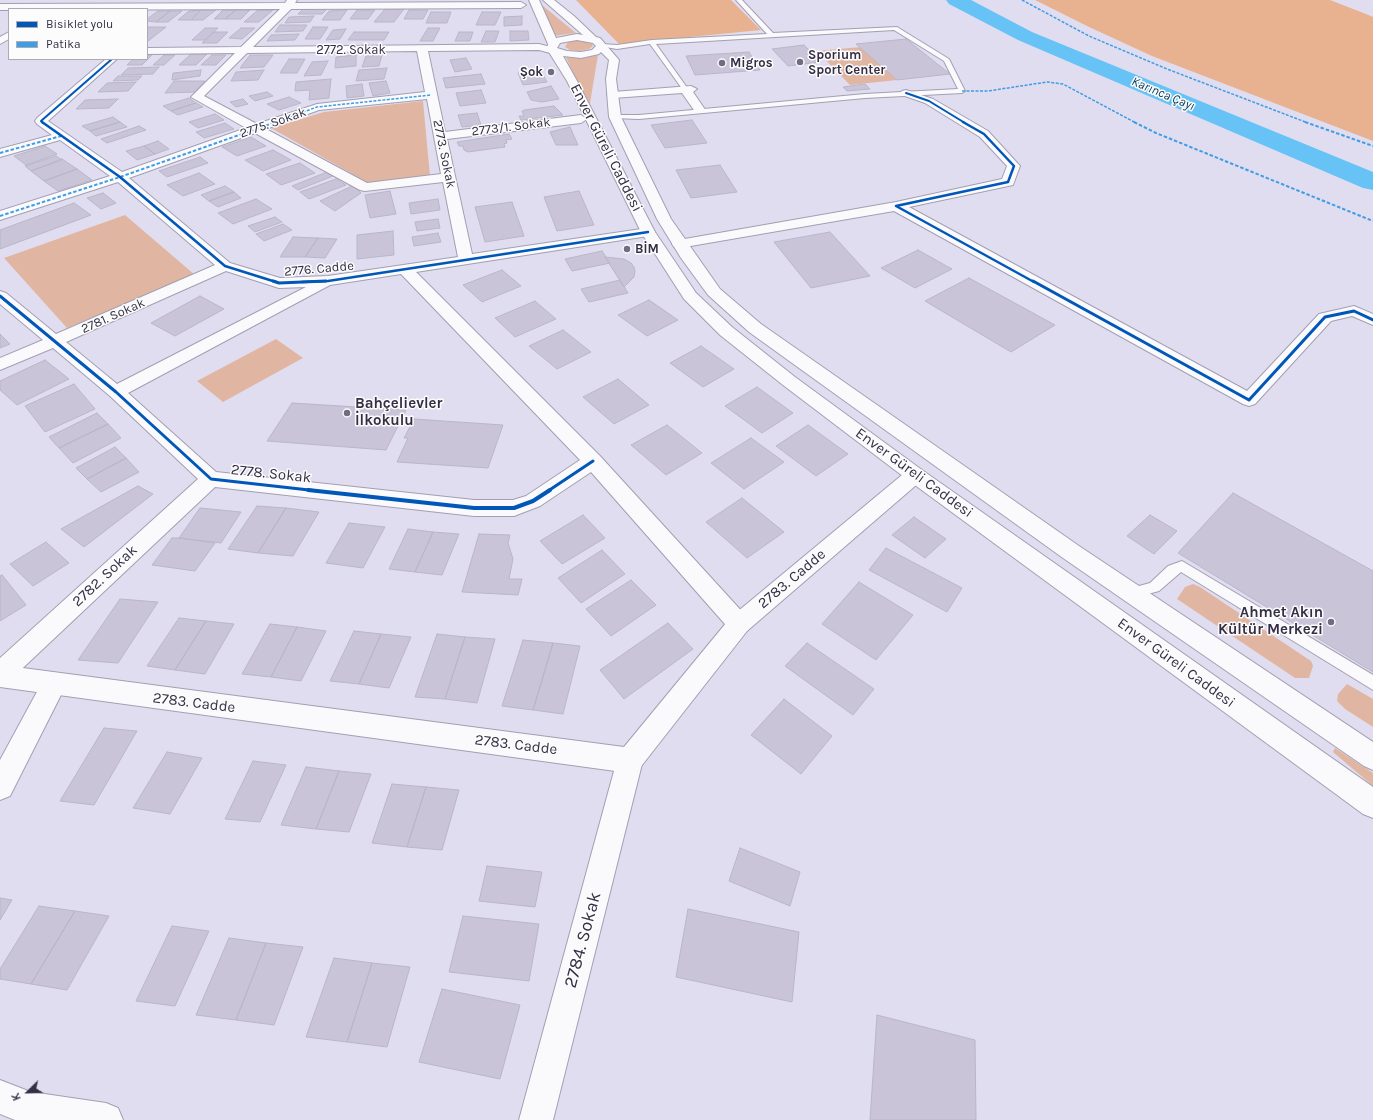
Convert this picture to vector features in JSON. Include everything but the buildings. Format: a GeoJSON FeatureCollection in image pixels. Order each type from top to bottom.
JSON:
{"type":"FeatureCollection","features":[{"type":"Feature","properties":{"kind":"street"},"geometry":{"type":"LineString","coordinates":[[54,8],[67,0]]}},
{"type":"Feature","properties":{"kind":"street"},"geometry":{"type":"LineString","coordinates":[[162,7],[173,0]]}},
{"type":"Feature","properties":{"kind":"street","name":"Enver Güreli Caddesi"},"geometry":{"type":"LineString","coordinates":[[534,0],[549,47],[576,88],[648,232],[690,296],[726,331],[789,381],[914,475],[1373,804]]}},
{"type":"Feature","properties":{"kind":"street","name":"Enver Güreli Caddesi"},"geometry":{"type":"LineString","coordinates":[[548,0],[571,18],[614,60],[612,79],[615,118],[664,219],[679,244],[714,292],[755,328],[1064,548],[1133,593],[1373,757]]}},
{"type":"Feature","properties":{"kind":"street"},"geometry":{"type":"LineString","coordinates":[[0,8],[162,7],[290,3],[521,5]]}},
{"type":"Feature","properties":{"kind":"street"},"geometry":{"type":"LineString","coordinates":[[290,3],[197,97],[254,129],[365,187],[449,176]]}},
{"type":"Feature","properties":{"kind":"street"},"geometry":{"type":"LineString","coordinates":[[569,38],[597,42],[595,52],[581,55],[566,54],[549,47],[569,38]]}},
{"type":"Feature","properties":{"kind":"street","name":"2772. Sokak"},"geometry":{"type":"LineString","coordinates":[[148,51],[549,47]]}},
{"type":"Feature","properties":{"kind":"street","name":"2773. Sokak"},"geometry":{"type":"LineString","coordinates":[[422,49],[466,260]]}},
{"type":"Feature","properties":{"kind":"street","name":"2776. Cadde"},"geometry":{"type":"LineString","coordinates":[[111,60],[41,121],[120,177],[225,266],[279,283],[328,281],[648,232]]}},
{"type":"Feature","properties":{"kind":"street"},"geometry":{"type":"LineString","coordinates":[[613,95],[688,89],[700,111]]}},
{"type":"Feature","properties":{"kind":"street"},"geometry":{"type":"LineString","coordinates":[[679,244],[896,206],[1008,182],[1014,166],[984,134],[929,101],[906,94]]}},
{"type":"Feature","properties":{"kind":"street","name":"2775. Sokak"},"geometry":{"type":"LineString","coordinates":[[0,216],[120,177],[317,107],[431,95]]}},
{"type":"Feature","properties":{"kind":"street","name":"2773/1. Sokak"},"geometry":{"type":"LineString","coordinates":[[440,136],[581,119]]}},
{"type":"Feature","properties":{"kind":"street"},"geometry":{"type":"LineString","coordinates":[[0,153],[61,136]]}},
{"type":"Feature","properties":{"kind":"street"},"geometry":{"type":"LineString","coordinates":[[896,206],[1249,400],[1325,317],[1354,311],[1373,320]]}},
{"type":"Feature","properties":{"kind":"street","name":"2781. Sokak"},"geometry":{"type":"LineString","coordinates":[[0,365],[225,266]]}},
{"type":"Feature","properties":{"kind":"street"},"geometry":{"type":"LineString","coordinates":[[404,269],[593,461],[739,624]]}},
{"type":"Feature","properties":{"kind":"street"},"geometry":{"type":"LineString","coordinates":[[116,392],[328,281]]}},
{"type":"Feature","properties":{"kind":"street","name":"2778. Sokak"},"geometry":{"type":"LineString","coordinates":[[0,296],[116,392],[211,479],[474,508],[514,508],[533,501],[593,461]]}},
{"type":"Feature","properties":{"kind":"street","name":"2783. Cadde"},"geometry":{"type":"LineString","coordinates":[[0,676],[54,685],[630,760],[739,624],[914,475]]}},
{"type":"Feature","properties":{"kind":"street","name":"2782. Sokak"},"geometry":{"type":"LineString","coordinates":[[0,673],[211,479]]}},
{"type":"Feature","properties":{"kind":"street"},"geometry":{"type":"LineString","coordinates":[[0,787],[54,685]]}},
{"type":"Feature","properties":{"kind":"street","name":"2784. Sokak"},"geometry":{"type":"LineString","coordinates":[[536,1120],[630,760]]}},
{"type":"Feature","properties":{"kind":"street"},"geometry":{"type":"LineString","coordinates":[[0,1097],[31,1108],[106,1120]]}},
{"type":"Feature","properties":{"kind":"lane"},"geometry":{"type":"LineString","coordinates":[[739,0],[772,36]]}},
{"type":"Feature","properties":{"kind":"lane"},"geometry":{"type":"LineString","coordinates":[[597,42],[617,47],[652,42],[895,28],[947,60],[962,91],[906,94],[834,95],[700,111],[615,118]]}},
{"type":"Feature","properties":{"kind":"lane"},"geometry":{"type":"LineString","coordinates":[[652,42],[688,89]]}},
{"type":"Feature","properties":{"kind":"lane"},"geometry":{"type":"LineString","coordinates":[[1133,593],[1154,587],[1173,570],[1182,566],[1373,683]]}},
{"type":"Feature","properties":{"kind":"shaded area"},"geometry":{"type":"Polygon","coordinates":[[[576,0],[731,0],[761,30],[619,44],[576,0]]]}},
{"type":"Feature","properties":{"kind":"shaded area"},"geometry":{"type":"Polygon","coordinates":[[[1035,0],[1330,0],[1366,14],[1373,17],[1373,141],[1152,56],[1035,0]]]}},
{"type":"Feature","properties":{"kind":"shaded area"},"geometry":{"type":"Polygon","coordinates":[[[537,1],[576,33],[553,36],[537,1]]]}},
{"type":"Feature","properties":{"kind":"shaded area"},"geometry":{"type":"Polygon","coordinates":[[[580,40],[591,42],[593,46],[589,49],[579,51],[570,50],[565,47],[568,42],[580,40]]]}},
{"type":"Feature","properties":{"kind":"shaded area"},"geometry":{"type":"Polygon","coordinates":[[[861,47],[897,80],[850,85],[817,51],[861,47]]]}},
{"type":"Feature","properties":{"kind":"shaded area"},"geometry":{"type":"Polygon","coordinates":[[[598,55],[589,109],[566,57],[584,58],[598,55]]]}},
{"type":"Feature","properties":{"kind":"shaded area"},"geometry":{"type":"Polygon","coordinates":[[[423,101],[430,176],[370,184],[271,128],[324,112],[423,101]]]}},
{"type":"Feature","properties":{"kind":"shaded area"},"geometry":{"type":"Polygon","coordinates":[[[125,215],[195,275],[67,328],[4,258],[125,215]]]}},
{"type":"Feature","properties":{"kind":"shaded area"},"geometry":{"type":"Polygon","coordinates":[[[276,339],[303,358],[223,402],[197,381],[276,339]]]}},
{"type":"Feature","properties":{"kind":"shaded area"},"geometry":{"type":"Polygon","coordinates":[[[1193,584],[1200,587],[1311,661],[1313,666],[1309,678],[1295,678],[1177,599],[1185,587],[1193,584]]]}},
{"type":"Feature","properties":{"kind":"shaded area"},"geometry":{"type":"Polygon","coordinates":[[[1347,684],[1373,699],[1373,727],[1345,709],[1337,701],[1338,694],[1347,684]]]}},
{"type":"Feature","properties":{"kind":"shaded area"},"geometry":{"type":"Polygon","coordinates":[[[1335,748],[1373,773],[1373,786],[1333,752],[1335,748]]]}},
{"type":"Feature","properties":{"kind":"waterway","name":"Karınca Çayı"},"geometry":{"type":"LineString","coordinates":[[956,0],[1025,36],[1373,182]]}},
{"type":"Feature","properties":{"kind":"marked path"},"geometry":{"type":"LineString","coordinates":[[1022,0],[1089,36],[1167,69],[1246,100],[1373,146]]}},
{"type":"Feature","properties":{"kind":"marked path"},"geometry":{"type":"LineString","coordinates":[[962,91],[988,91],[1047,82],[1063,84],[1156,133],[1373,221]]}},
{"type":"Feature","properties":{"kind":"marked path"},"geometry":{"type":"LineString","coordinates":[[0,216],[120,177],[317,107],[431,95]]}},
{"type":"Feature","properties":{"kind":"marked path"},"geometry":{"type":"LineString","coordinates":[[0,153],[61,136]]}},
{"type":"Feature","properties":{"kind":"cycle path"},"geometry":{"type":"LineString","coordinates":[[111,60],[41,121],[120,177],[225,266],[279,283],[328,281],[648,232]]}},
{"type":"Feature","properties":{"kind":"cycle path"},"geometry":{"type":"LineString","coordinates":[[906,93],[929,101],[984,134],[1014,166],[1008,182],[896,206],[1249,400],[1325,317],[1354,311],[1373,320]]}},
{"type":"Feature","properties":{"kind":"cycle path"},"geometry":{"type":"LineString","coordinates":[[0,296],[116,392],[211,479],[474,508],[514,508],[533,501],[593,461]]}},
{"type":"Feature","properties":{"kind":"place","name":"Sporium Sport Center"},"geometry":{"type":"Point","coordinates":[800,62]}},
{"type":"Feature","properties":{"kind":"place","name":"Migros"},"geometry":{"type":"Point","coordinates":[722,63]}},
{"type":"Feature","properties":{"kind":"place","name":"Şok"},"geometry":{"type":"Point","coordinates":[551,72]}},
{"type":"Feature","properties":{"kind":"place","name":"BİM"},"geometry":{"type":"Point","coordinates":[627,249]}},
{"type":"Feature","properties":{"kind":"place","name":"Bahçelievler İlkokulu"},"geometry":{"type":"Point","coordinates":[347,413]}},
{"type":"Feature","properties":{"kind":"place","name":"Ahmet Akın Kültür Merkezi"},"geometry":{"type":"Point","coordinates":[1331,622]}}]}
